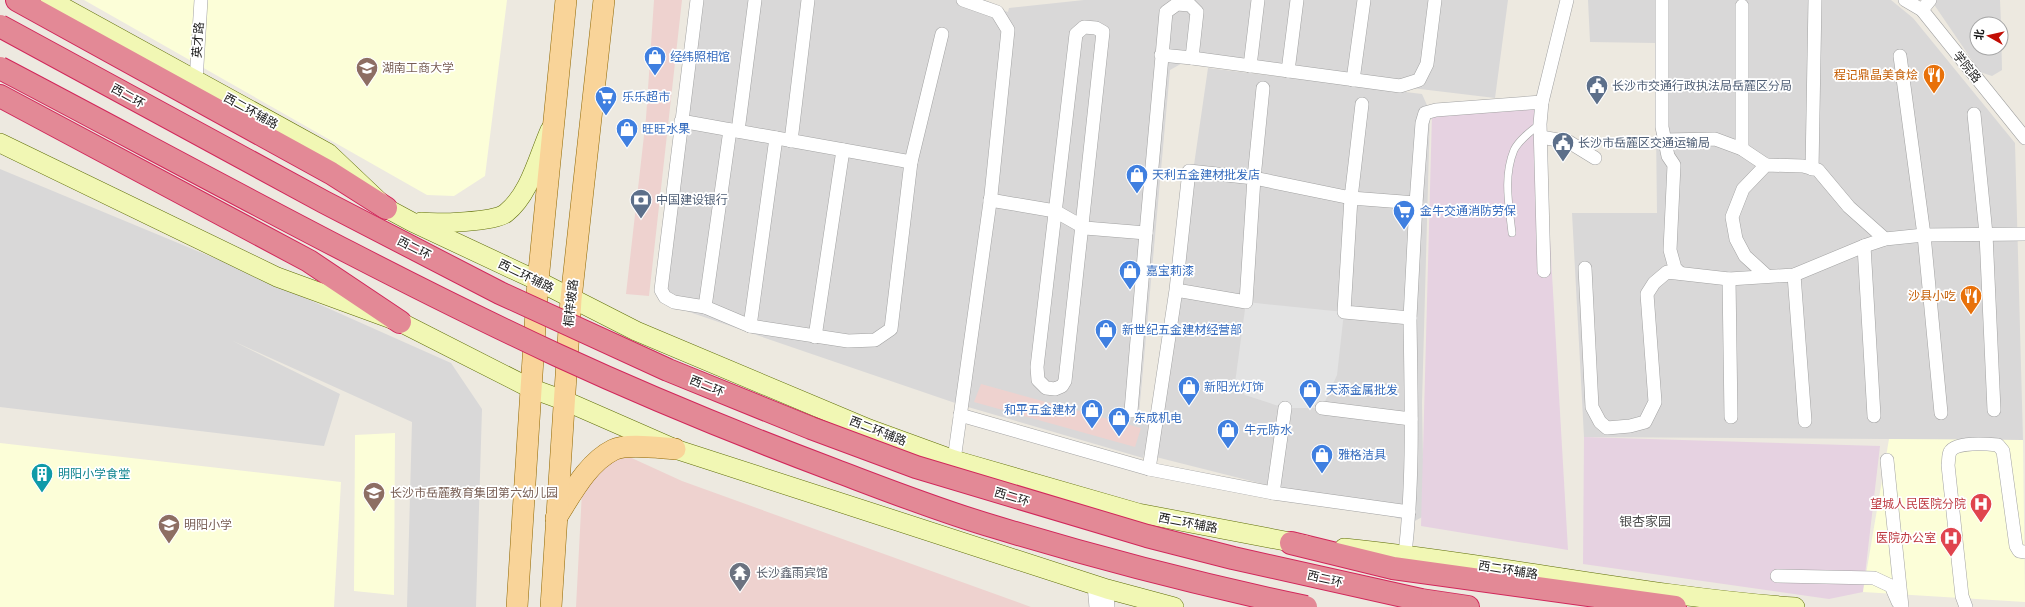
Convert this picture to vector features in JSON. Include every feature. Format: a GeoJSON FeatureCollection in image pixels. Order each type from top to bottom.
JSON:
{"type":"FeatureCollection","features":[{"type":"Feature","properties":{"kind":"highway"},"geometry":{"type":"LineString","coordinates":[[17,0],[331,174],[386,208]]}},
{"type":"Feature","properties":{"kind":"highway","name":"西二环"},"geometry":{"type":"LineString","coordinates":[[0,26],[324,202],[500,292],[668,370],[811,428],[916,467],[1147,536],[1322,579],[1421,600],[1468,607]]}},
{"type":"Feature","properties":{"kind":"highway"},"geometry":{"type":"LineString","coordinates":[[0,68],[458,307],[560,356],[655,398],[810,461],[903,496],[994,527],[1232,592],[1306,607]]}},
{"type":"Feature","properties":{"kind":"highway"},"geometry":{"type":"LineString","coordinates":[[0,96],[310,261],[400,322]]}},
{"type":"Feature","properties":{"kind":"highway"},"geometry":{"type":"LineString","coordinates":[[1290,543],[1675,607]]}},
{"type":"Feature","properties":{"kind":"main road"},"geometry":{"type":"LineString","coordinates":[[517,607],[538,281],[566,0]]}},
{"type":"Feature","properties":{"kind":"main road","name":"桐梓坡路"},"geometry":{"type":"LineString","coordinates":[[551,607],[563,400],[571,299],[604,0]]}},
{"type":"Feature","properties":{"kind":"main road"},"geometry":{"type":"LineString","coordinates":[[556,519],[588,470],[614,450],[639,446],[675,449]]}},
{"type":"Feature","properties":{"kind":"street","name":"西二环辅路"},"geometry":{"type":"LineString","coordinates":[[50,0],[328,153],[386,208],[412,222],[538,281],[571,299],[658,340],[869,429],[954,460],[1138,513],[1290,543]]}},
{"type":"Feature","properties":{"kind":"street","name":"英才路"},"geometry":{"type":"LineString","coordinates":[[196,80],[201,0]]}},
{"type":"Feature","properties":{"kind":"street"},"geometry":{"type":"LineString","coordinates":[[697,0],[661,290],[665,297],[674,302],[705,307],[750,326],[848,341],[875,340],[891,329],[911,162],[942,34]]}},
{"type":"Feature","properties":{"kind":"street"},"geometry":{"type":"LineString","coordinates":[[705,307],[755,0]]}},
{"type":"Feature","properties":{"kind":"street"},"geometry":{"type":"LineString","coordinates":[[791,141],[808,0]]}},
{"type":"Feature","properties":{"kind":"street"},"geometry":{"type":"LineString","coordinates":[[954,460],[990,200],[1008,30],[997,12],[963,0]]}},
{"type":"Feature","properties":{"kind":"street"},"geometry":{"type":"LineString","coordinates":[[1250,66],[1258,0]]}},
{"type":"Feature","properties":{"kind":"street"},"geometry":{"type":"LineString","coordinates":[[1288,71],[1298,0]]}},
{"type":"Feature","properties":{"kind":"street"},"geometry":{"type":"LineString","coordinates":[[1353,80],[1364,0]]}},
{"type":"Feature","properties":{"kind":"street"},"geometry":{"type":"LineString","coordinates":[[1161,55],[1400,86],[1419,80],[1427,64],[1435,0]]}},
{"type":"Feature","properties":{"kind":"street"},"geometry":{"type":"LineString","coordinates":[[1544,271],[1540,124],[1542,102],[1567,0]]}},
{"type":"Feature","properties":{"kind":"street"},"geometry":{"type":"LineString","coordinates":[[1662,0],[1662,127],[1668,156],[1674,165],[1670,250],[1675,268],[1680,273]]}},
{"type":"Feature","properties":{"kind":"street"},"geometry":{"type":"LineString","coordinates":[[1812,169],[1815,0]]}},
{"type":"Feature","properties":{"kind":"street","name":"学院路"},"geometry":{"type":"LineString","coordinates":[[1905,0],[1926,5],[2025,138]]}},
{"type":"Feature","properties":{"kind":"street"},"geometry":{"type":"LineString","coordinates":[[1131,411],[1161,55],[1166,12],[1177,4],[1190,5],[1197,12],[1192,58]]}},
{"type":"Feature","properties":{"kind":"street"},"geometry":{"type":"LineString","coordinates":[[1742,6],[1742,149]]}},
{"type":"Feature","properties":{"kind":"street"},"geometry":{"type":"LineString","coordinates":[[1084,27],[1096,28],[1103,32],[1082,226],[1064,381],[1062,386],[1055,389],[1046,388],[1038,380],[1037,367],[1055,211],[1076,34],[1084,27]]}},
{"type":"Feature","properties":{"kind":"street"},"geometry":{"type":"LineString","coordinates":[[1900,56],[1924,235],[1941,413]]}},
{"type":"Feature","properties":{"kind":"street"},"geometry":{"type":"LineString","coordinates":[[1176,290],[1246,302],[1254,178],[1262,88]]}},
{"type":"Feature","properties":{"kind":"street"},"geometry":{"type":"LineString","coordinates":[[1399,561],[1409,512],[1411,419],[1410,318],[1416,203],[1422,123],[1425,113],[1436,110],[1542,102]]}},
{"type":"Feature","properties":{"kind":"street"},"geometry":{"type":"LineString","coordinates":[[1362,104],[1351,198],[1344,312],[1410,318]]}},
{"type":"Feature","properties":{"kind":"street"},"geometry":{"type":"LineString","coordinates":[[1974,114],[1986,234],[1994,410]]}},
{"type":"Feature","properties":{"kind":"street"},"geometry":{"type":"LineString","coordinates":[[412,222],[440,224],[479,220],[505,214],[526,190],[554,119]]}},
{"type":"Feature","properties":{"kind":"street"},"geometry":{"type":"LineString","coordinates":[[681,121],[911,162]]}},
{"type":"Feature","properties":{"kind":"street"},"geometry":{"type":"LineString","coordinates":[[1541,137],[1569,142],[1595,158]]}},
{"type":"Feature","properties":{"kind":"street"},"geometry":{"type":"LineString","coordinates":[[750,326],[776,138]]}},
{"type":"Feature","properties":{"kind":"street"},"geometry":{"type":"LineString","coordinates":[[1665,140],[1715,139],[1742,149],[1766,165],[1804,166],[1818,170],[1849,207],[1885,239]]}},
{"type":"Feature","properties":{"kind":"street"},"geometry":{"type":"LineString","coordinates":[[0,143],[277,277],[400,322],[530,388],[563,400],[675,449],[1103,594],[1174,607]]}},
{"type":"Feature","properties":{"kind":"street"},"geometry":{"type":"LineString","coordinates":[[815,336],[843,150]]}},
{"type":"Feature","properties":{"kind":"street"},"geometry":{"type":"LineString","coordinates":[[1766,165],[1743,189],[1732,216],[1736,239],[1745,256],[1767,276]]}},
{"type":"Feature","properties":{"kind":"street"},"geometry":{"type":"LineString","coordinates":[[1149,470],[1176,290],[1189,171],[1254,178],[1351,198],[1416,203]]}},
{"type":"Feature","properties":{"kind":"street"},"geometry":{"type":"LineString","coordinates":[[990,200],[1055,211],[1082,226],[1146,233]]}},
{"type":"Feature","properties":{"kind":"street"},"geometry":{"type":"LineString","coordinates":[[1585,268],[1592,408],[1600,422],[1607,428],[1630,426],[1645,422],[1655,402],[1647,294],[1654,283],[1667,272],[1729,279],[1794,275],[1864,246],[1885,239],[1924,235],[2025,234]]}},
{"type":"Feature","properties":{"kind":"street"},"geometry":{"type":"LineString","coordinates":[[1864,246],[1874,416]]}},
{"type":"Feature","properties":{"kind":"street"},"geometry":{"type":"LineString","coordinates":[[1794,275],[1805,421]]}},
{"type":"Feature","properties":{"kind":"street"},"geometry":{"type":"LineString","coordinates":[[1729,279],[1731,416]]}},
{"type":"Feature","properties":{"kind":"street"},"geometry":{"type":"LineString","coordinates":[[1273,493],[1285,408]]}},
{"type":"Feature","properties":{"kind":"street"},"geometry":{"type":"LineString","coordinates":[[1322,408],[1411,419]]}},
{"type":"Feature","properties":{"kind":"street"},"geometry":{"type":"LineString","coordinates":[[960,415],[1149,470],[1273,493],[1409,512]]}},
{"type":"Feature","properties":{"kind":"street"},"geometry":{"type":"LineString","coordinates":[[1966,607],[1962,596],[1948,465],[1950,452],[1955,448],[1968,444],[1982,444],[1998,445],[2003,451],[2016,546],[2019,551],[2025,552]]}},
{"type":"Feature","properties":{"kind":"street"},"geometry":{"type":"LineString","coordinates":[[1887,460],[1901,607]]}},
{"type":"Feature","properties":{"kind":"street","name":"西二环辅路"},"geometry":{"type":"LineString","coordinates":[[1399,561],[1597,584],[1699,598],[1795,607]]}},
{"type":"Feature","properties":{"kind":"street"},"geometry":{"type":"LineString","coordinates":[[1777,576],[1874,578],[1891,586],[1901,607]]}},
{"type":"Feature","properties":{"kind":"street"},"geometry":{"type":"LineString","coordinates":[[1096,607],[1103,594]]}},
{"type":"Feature","properties":{"kind":"lane"},"geometry":{"type":"LineString","coordinates":[[1512,233],[1506,180],[1514,149],[1528,133],[1540,124]]}},
{"type":"Feature","properties":{"kind":"shaded area","name":"湖南工商大学"},"geometry":{"type":"Polygon","coordinates":[[[84,0],[507,0],[485,176],[454,196],[427,195],[84,0]]]}},
{"type":"Feature","properties":{"kind":"shaded area"},"geometry":{"type":"Polygon","coordinates":[[[654,0],[682,0],[649,296],[626,294],[646,118],[654,0]]]}},
{"type":"Feature","properties":{"kind":"shaded area"},"geometry":{"type":"Polygon","coordinates":[[[691,0],[975,0],[1008,12],[1009,8],[1084,0],[1508,0],[1495,98],[1186,61],[1170,70],[1139,414],[1153,416],[1143,458],[961,405],[660,302],[691,0]]]}},
{"type":"Feature","properties":{"kind":"shaded area"},"geometry":{"type":"Polygon","coordinates":[[[1588,0],[1891,0],[1913,18],[2015,143],[2023,440],[1584,437],[1572,213],[1657,213],[1655,43],[1590,42],[1588,0]]]}},
{"type":"Feature","properties":{"kind":"shaded area"},"geometry":{"type":"Polygon","coordinates":[[[1931,0],[2000,0],[2001,16],[1969,16],[1969,56],[1931,0]]]}},
{"type":"Feature","properties":{"kind":"shaded area"},"geometry":{"type":"Polygon","coordinates":[[[1969,56],[2002,56],[2002,70],[1992,76],[1980,72],[1969,56]]]}},
{"type":"Feature","properties":{"kind":"shaded area"},"geometry":{"type":"Polygon","coordinates":[[[1208,68],[1422,94],[1430,112],[1422,403],[1424,516],[1413,522],[1152,456],[1208,68]]]}},
{"type":"Feature","properties":{"kind":"shaded area"},"geometry":{"type":"Polygon","coordinates":[[[1542,102],[1568,550],[1421,526],[1432,114],[1542,102]]]}},
{"type":"Feature","properties":{"kind":"shaded area"},"geometry":{"type":"Polygon","coordinates":[[[0,169],[231,265],[451,363],[482,409],[476,607],[407,607],[412,422],[233,341],[340,394],[324,446],[0,407],[0,169]]]}},
{"type":"Feature","properties":{"kind":"shaded area"},"geometry":{"type":"Polygon","coordinates":[[[1246,302],[1344,312],[1337,375],[1322,408],[1285,408],[1245,395],[1235,383],[1246,302]]]}},
{"type":"Feature","properties":{"kind":"shaded area"},"geometry":{"type":"Polygon","coordinates":[[[981,384],[1141,428],[1135,447],[974,402],[981,384]]]}},
{"type":"Feature","properties":{"kind":"shaded area","name":"长沙市岳麓教育集团第六幼儿园"},"geometry":{"type":"Polygon","coordinates":[[[395,433],[394,595],[354,591],[355,435],[395,433]]]}},
{"type":"Feature","properties":{"kind":"shaded area"},"geometry":{"type":"Polygon","coordinates":[[[1584,437],[1880,446],[1863,592],[1829,599],[1583,564],[1584,437]]]}},
{"type":"Feature","properties":{"kind":"shaded area"},"geometry":{"type":"Polygon","coordinates":[[[1889,439],[2023,440],[2025,602],[1863,592],[1889,439]]]}},
{"type":"Feature","properties":{"kind":"shaded area","name":"明阳小学"},"geometry":{"type":"Polygon","coordinates":[[[0,443],[341,482],[334,607],[0,607],[0,443]]]}},
{"type":"Feature","properties":{"kind":"shaded area"},"geometry":{"type":"Polygon","coordinates":[[[601,444],[682,481],[1031,607],[576,607],[583,472],[601,444]]]}},
{"type":"Feature","properties":{"kind":"place","name":"经纬照相馆"},"geometry":{"type":"Point","coordinates":[655,76]}},
{"type":"Feature","properties":{"kind":"place","name":"湖南工商大学"},"geometry":{"type":"Point","coordinates":[367,88]}},
{"type":"Feature","properties":{"kind":"place","name":"程记鼎晶美食烩"},"geometry":{"type":"Point","coordinates":[1934,94]}},
{"type":"Feature","properties":{"kind":"place","name":"长沙市交通行政执法局岳麓区分局"},"geometry":{"type":"Point","coordinates":[1597,106]}},
{"type":"Feature","properties":{"kind":"place","name":"乐乐超市"},"geometry":{"type":"Point","coordinates":[606,116]}},
{"type":"Feature","properties":{"kind":"place","name":"旺旺水果"},"geometry":{"type":"Point","coordinates":[627,148]}},
{"type":"Feature","properties":{"kind":"place","name":"长沙市岳麓区交通运输局"},"geometry":{"type":"Point","coordinates":[1563,162]}},
{"type":"Feature","properties":{"kind":"place","name":"天利五金建材批发店"},"geometry":{"type":"Point","coordinates":[1137,194]}},
{"type":"Feature","properties":{"kind":"place","name":"中国建设银行"},"geometry":{"type":"Point","coordinates":[641,220]}},
{"type":"Feature","properties":{"kind":"place","name":"金牛交通消防劳保"},"geometry":{"type":"Point","coordinates":[1404,230]}},
{"type":"Feature","properties":{"kind":"place","name":"嘉宝莉漆"},"geometry":{"type":"Point","coordinates":[1130,290]}},
{"type":"Feature","properties":{"kind":"place","name":"沙县小吃"},"geometry":{"type":"Point","coordinates":[1971,316]}},
{"type":"Feature","properties":{"kind":"place","name":"新世纪五金建材经营部"},"geometry":{"type":"Point","coordinates":[1106,350]}},
{"type":"Feature","properties":{"kind":"place","name":"新阳光灯饰"},"geometry":{"type":"Point","coordinates":[1189,406]}},
{"type":"Feature","properties":{"kind":"place","name":"天添金属批发"},"geometry":{"type":"Point","coordinates":[1310,410]}},
{"type":"Feature","properties":{"kind":"place","name":"和平五金建材"},"geometry":{"type":"Point","coordinates":[1092,430]}},
{"type":"Feature","properties":{"kind":"place","name":"东成机电"},"geometry":{"type":"Point","coordinates":[1119,438]}},
{"type":"Feature","properties":{"kind":"place","name":"牛元防水"},"geometry":{"type":"Point","coordinates":[1228,450]}},
{"type":"Feature","properties":{"kind":"place","name":"雅格洁具"},"geometry":{"type":"Point","coordinates":[1322,474]}},
{"type":"Feature","properties":{"kind":"place","name":"明阳小学食堂"},"geometry":{"type":"Point","coordinates":[42,494]}},
{"type":"Feature","properties":{"kind":"place","name":"长沙市岳麓教育集团第六幼儿园"},"geometry":{"type":"Point","coordinates":[374,512]}},
{"type":"Feature","properties":{"kind":"place","name":"望城人民医院分院"},"geometry":{"type":"Point","coordinates":[1981,524]}},
{"type":"Feature","properties":{"kind":"place","name":"明阳小学"},"geometry":{"type":"Point","coordinates":[169,544]}},
{"type":"Feature","properties":{"kind":"place","name":"医院办公室"},"geometry":{"type":"Point","coordinates":[1951,558]}},
{"type":"Feature","properties":{"kind":"place","name":"长沙鑫雨宾馆"},"geometry":{"type":"Point","coordinates":[740,592]}},
{"type":"Feature","properties":{"kind":"district","name":"银杏家园"},"geometry":{"type":"Point","coordinates":[1645,521]}}]}
